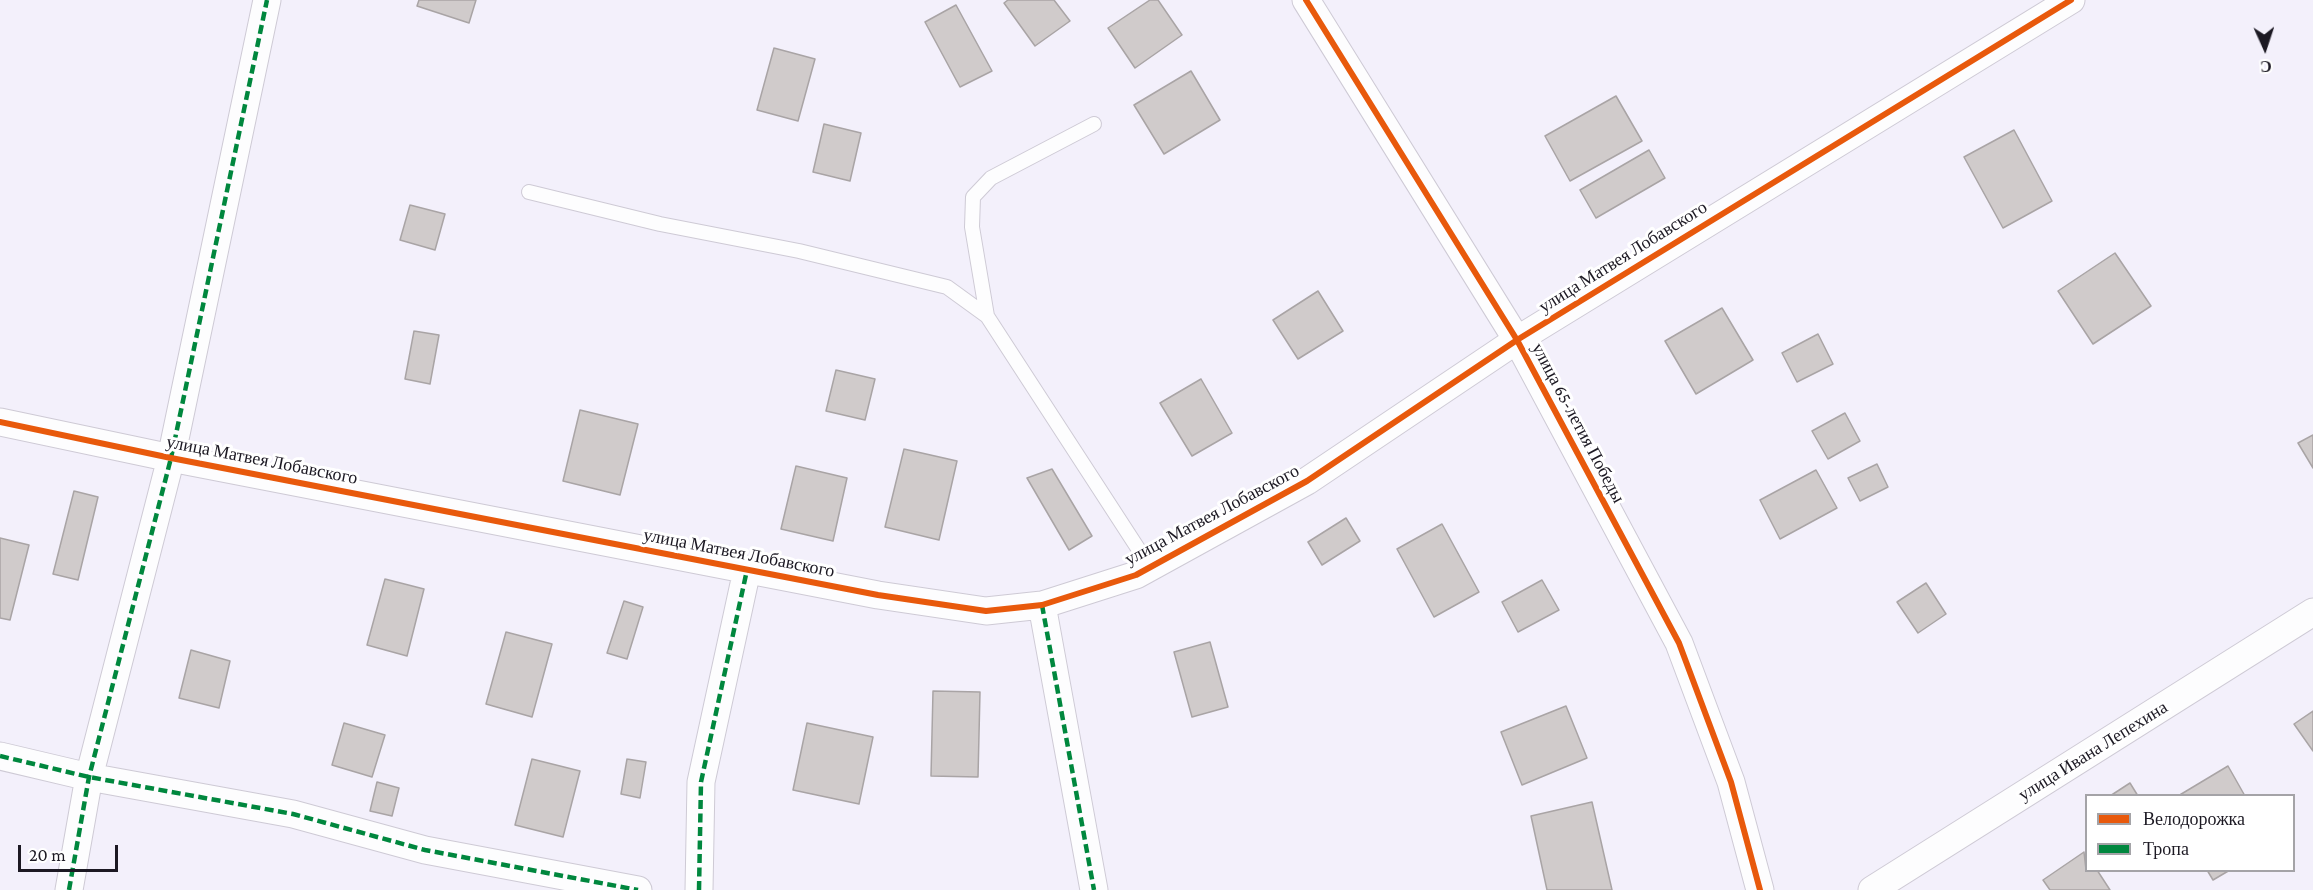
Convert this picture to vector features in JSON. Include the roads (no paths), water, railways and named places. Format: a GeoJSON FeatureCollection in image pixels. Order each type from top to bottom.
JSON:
{"type":"FeatureCollection","features":[{"type":"Feature","properties":{"kind":"street"},"geometry":{"type":"LineString","coordinates":[[69,890],[89,777],[171,458],[267,0]]}},
{"type":"Feature","properties":{"kind":"street","name":"улица 65-летия Победы"},"geometry":{"type":"LineString","coordinates":[[1306,0],[1517,340],[1679,643],[1731,782],[1760,890]]}},
{"type":"Feature","properties":{"kind":"street","name":"улица Матвея Лобавского"},"geometry":{"type":"LineString","coordinates":[[0,422],[171,458],[878,595],[986,612],[1042,605],[1136,575],[1307,481],[1517,340],[2071,0]]}},
{"type":"Feature","properties":{"kind":"street"},"geometry":{"type":"LineString","coordinates":[[699,890],[702,782],[747,570]]}},
{"type":"Feature","properties":{"kind":"street"},"geometry":{"type":"LineString","coordinates":[[1042,605],[1094,890]]}},
{"type":"Feature","properties":{"kind":"street","name":"улица Ивана Лепехина"},"geometry":{"type":"LineString","coordinates":[[1872,890],[2313,612]]}},
{"type":"Feature","properties":{"kind":"street"},"geometry":{"type":"LineString","coordinates":[[0,756],[89,777],[293,814],[424,849],[638,890]]}},
{"type":"Feature","properties":{"kind":"lane"},"geometry":{"type":"LineString","coordinates":[[987,316],[972,226],[973,197],[991,178],[1094,124]]}},
{"type":"Feature","properties":{"kind":"lane"},"geometry":{"type":"LineString","coordinates":[[528,192],[660,224],[799,251],[947,286],[987,316],[1150,567]]}}]}
